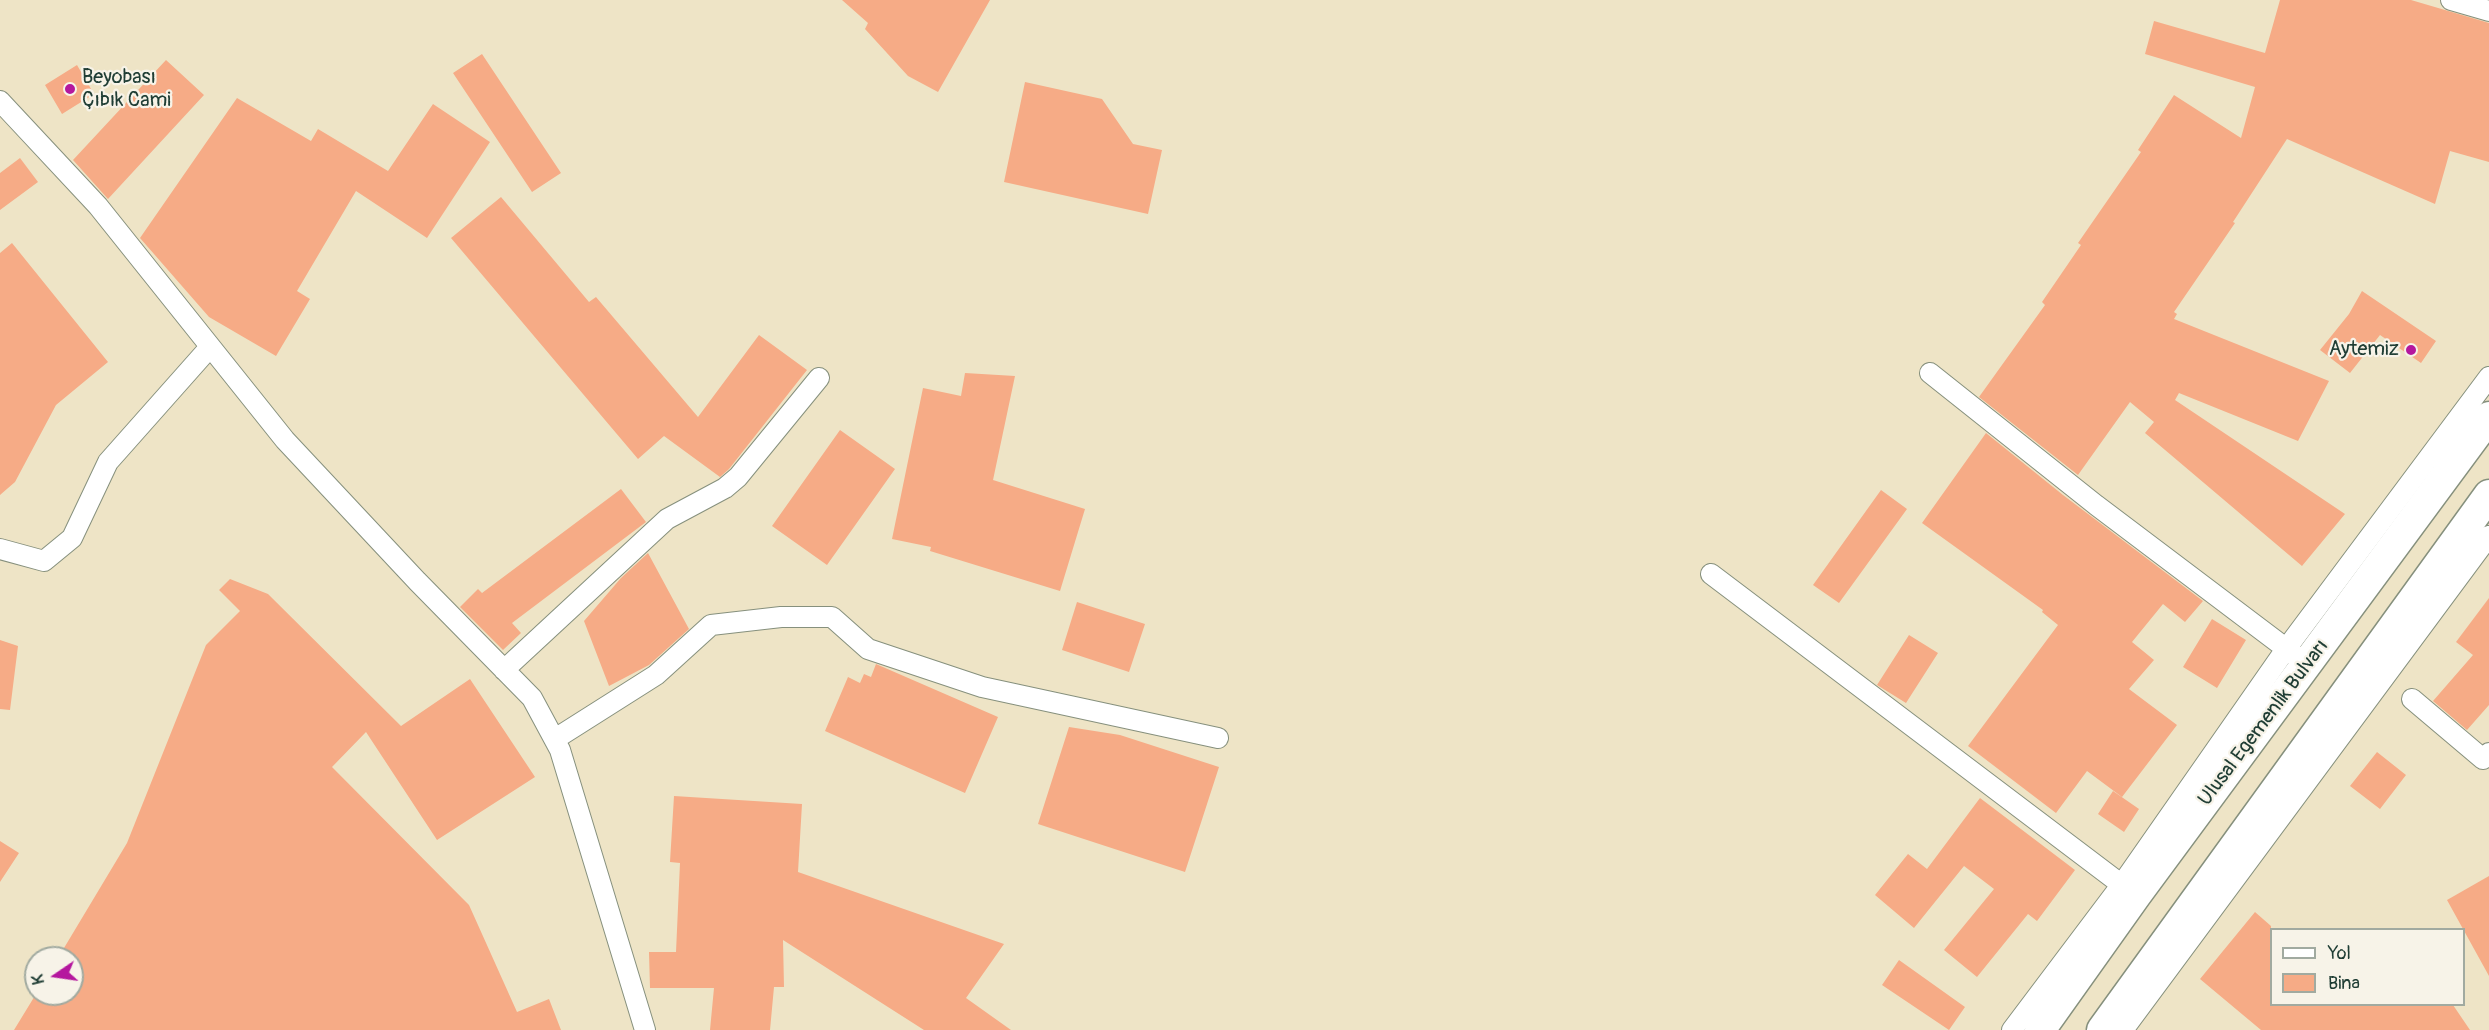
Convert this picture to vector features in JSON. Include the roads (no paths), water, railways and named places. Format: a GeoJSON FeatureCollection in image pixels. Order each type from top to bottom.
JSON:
{"type":"FeatureCollection","features":[{"type":"Feature","properties":{"kind":"highway","name":"Ulusal Egemenlik Bulvarı"},"geometry":{"type":"LineString","coordinates":[[2040,1030],[2129,890],[2297,657],[2489,417]]}},
{"type":"Feature","properties":{"kind":"highway"},"geometry":{"type":"LineString","coordinates":[[2102,1030],[2489,495]]}},
{"type":"Feature","properties":{"kind":"street"},"geometry":{"type":"LineString","coordinates":[[2451,0],[2489,11]]}},
{"type":"Feature","properties":{"kind":"street"},"geometry":{"type":"LineString","coordinates":[[0,101],[98,206],[285,440],[417,582],[532,698],[555,739],[645,1030]]}},
{"type":"Feature","properties":{"kind":"street"},"geometry":{"type":"LineString","coordinates":[[0,549],[44,561],[72,538],[108,462],[210,347]]}},
{"type":"Feature","properties":{"kind":"street"},"geometry":{"type":"LineString","coordinates":[[1930,373],[2096,505],[2297,657],[2489,377]]}},
{"type":"Feature","properties":{"kind":"street"},"geometry":{"type":"LineString","coordinates":[[504,670],[667,519],[725,488],[738,477],[819,378]]}},
{"type":"Feature","properties":{"kind":"street"},"geometry":{"type":"LineString","coordinates":[[2123,1030],[2489,536]]}},
{"type":"Feature","properties":{"kind":"street"},"geometry":{"type":"LineString","coordinates":[[1711,574],[2129,890],[2012,1030]]}},
{"type":"Feature","properties":{"kind":"street"},"geometry":{"type":"LineString","coordinates":[[555,739],[656,675],[711,625],[781,617],[831,617],[868,649],[982,687],[1218,738]]}},
{"type":"Feature","properties":{"kind":"street"},"geometry":{"type":"LineString","coordinates":[[2412,699],[2483,759],[2489,753]]}},
{"type":"Feature","properties":{"kind":"place","name":"Beyobası Çıbık Cami"},"geometry":{"type":"Point","coordinates":[70,89]}},
{"type":"Feature","properties":{"kind":"place","name":"Aytemiz"},"geometry":{"type":"Point","coordinates":[2411,350]}}]}
